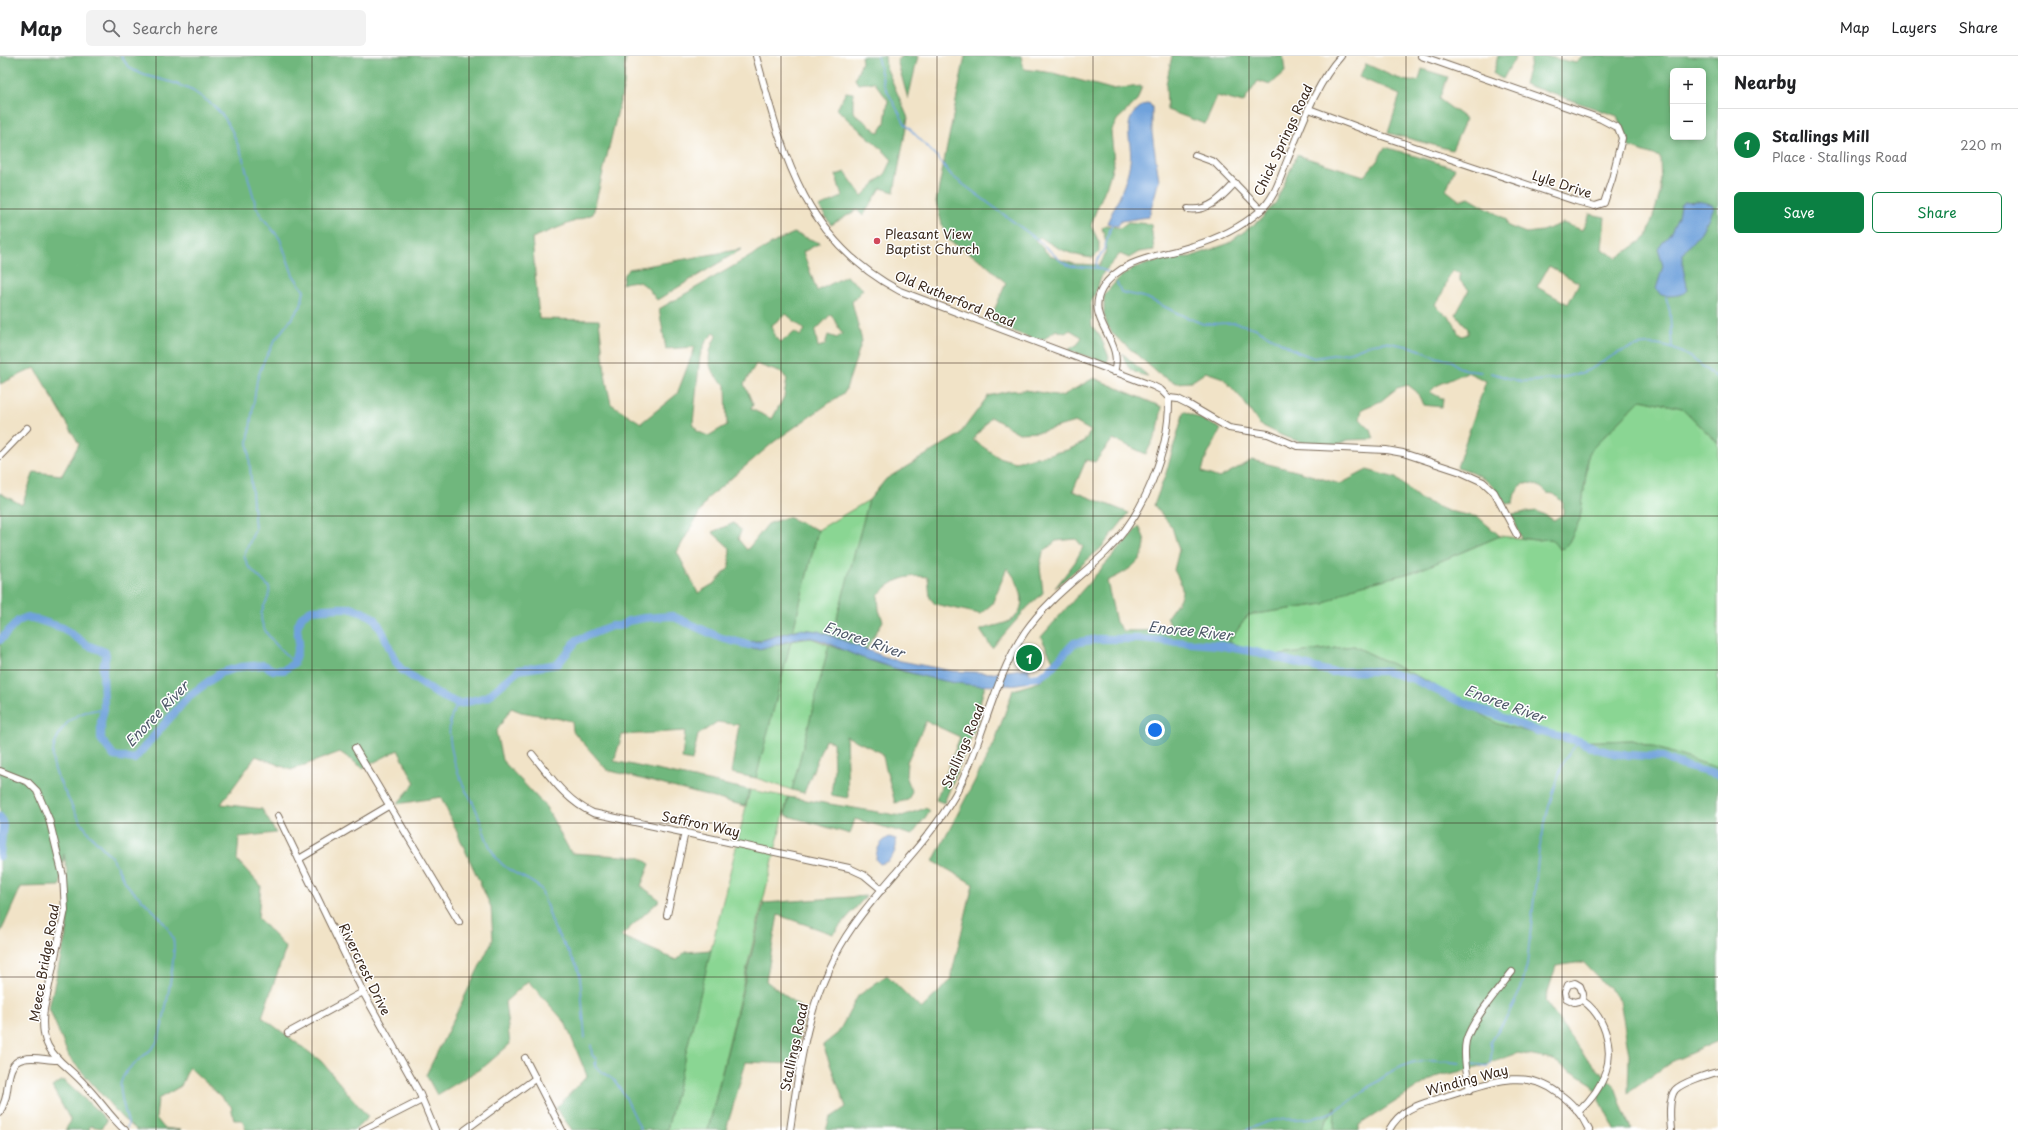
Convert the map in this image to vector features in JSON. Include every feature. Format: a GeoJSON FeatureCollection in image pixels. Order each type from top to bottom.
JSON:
{"type":"FeatureCollection","features":[{"type":"Feature","properties":{"kind":"street","name":"Old Rutherford Road"},"geometry":{"type":"LineString","coordinates":[[756,56],[776,128],[794,178],[819,221],[853,260],[874,276],[900,291],[1114,372],[1158,387],[1169,398]]}},
{"type":"Feature","properties":{"kind":"street","name":"Chick Springs Road"},"geometry":{"type":"LineString","coordinates":[[1114,372],[1117,362],[1116,350],[1098,311],[1099,296],[1106,284],[1115,274],[1132,264],[1209,241],[1237,227],[1261,210],[1274,192],[1309,109],[1324,79],[1341,56]]}},
{"type":"Feature","properties":{"kind":"street","name":"Lyle Drive"},"geometry":{"type":"LineString","coordinates":[[1309,109],[1376,134],[1576,200],[1596,206],[1604,203],[1612,179],[1622,138],[1618,128],[1601,119],[1421,56]]}},
{"type":"Feature","properties":{"kind":"street"},"geometry":{"type":"LineString","coordinates":[[1195,155],[1214,162],[1261,210]]}},
{"type":"Feature","properties":{"kind":"street"},"geometry":{"type":"LineString","coordinates":[[1188,209],[1196,210],[1210,206],[1235,183]]}},
{"type":"Feature","properties":{"kind":"street"},"geometry":{"type":"LineString","coordinates":[[1169,398],[1178,399],[1229,428],[1268,434],[1297,446],[1392,451],[1437,463],[1461,472],[1483,482],[1494,492],[1517,535]]}},
{"type":"Feature","properties":{"kind":"street","name":"Stallings Road"},"geometry":{"type":"LineString","coordinates":[[790,1130],[804,1040],[818,992],[829,966],[844,939],[946,811],[966,773],[1009,662],[1024,633],[1063,588],[1114,543],[1137,513],[1148,493],[1159,461],[1167,420],[1169,398]]}},
{"type":"Feature","properties":{"kind":"street"},"geometry":{"type":"LineString","coordinates":[[0,456],[27,428]]}},
{"type":"Feature","properties":{"kind":"street"},"geometry":{"type":"LineString","coordinates":[[355,748],[460,922]]}},
{"type":"Feature","properties":{"kind":"street","name":"Saffron Way"},"geometry":{"type":"LineString","coordinates":[[532,754],[568,797],[580,807],[593,813],[849,868],[864,875],[882,890]]}},
{"type":"Feature","properties":{"kind":"street","name":"Meece Bridge Road"},"geometry":{"type":"LineString","coordinates":[[0,771],[28,782],[37,791],[49,819],[63,876],[66,910],[43,1018],[45,1040],[57,1060],[86,1085],[109,1115],[125,1130]]}},
{"type":"Feature","properties":{"kind":"street"},"geometry":{"type":"LineString","coordinates":[[300,859],[390,805]]}},
{"type":"Feature","properties":{"kind":"street","name":"Rivercrest Drive"},"geometry":{"type":"LineString","coordinates":[[278,816],[363,992],[422,1100],[435,1130]]}},
{"type":"Feature","properties":{"kind":"street"},"geometry":{"type":"LineString","coordinates":[[667,915],[685,832]]}},
{"type":"Feature","properties":{"kind":"street"},"geometry":{"type":"LineString","coordinates":[[1470,1090],[1466,1049],[1468,1036],[1477,1020],[1512,972]]}},
{"type":"Feature","properties":{"kind":"street"},"geometry":{"type":"LineString","coordinates":[[288,1033],[363,992]]}},
{"type":"Feature","properties":{"kind":"street"},"geometry":{"type":"LineString","coordinates":[[1578,1112],[1600,1084],[1606,1071],[1608,1058],[1607,1039],[1603,1026],[1589,1005],[1582,1000]]}},
{"type":"Feature","properties":{"kind":"street"},"geometry":{"type":"LineString","coordinates":[[0,1113],[7,1094],[8,1078],[13,1066],[18,1061],[27,1058],[57,1060]]}},
{"type":"Feature","properties":{"kind":"street"},"geometry":{"type":"LineString","coordinates":[[525,1058],[562,1130]]}},
{"type":"Feature","properties":{"kind":"street"},"geometry":{"type":"LineString","coordinates":[[1672,1130],[1672,1098],[1675,1090],[1682,1085],[1718,1072]]}},
{"type":"Feature","properties":{"kind":"street"},"geometry":{"type":"LineString","coordinates":[[465,1130],[536,1078]]}},
{"type":"Feature","properties":{"kind":"street","name":"Winding Way"},"geometry":{"type":"LineString","coordinates":[[1389,1130],[1397,1117],[1405,1110],[1505,1079],[1530,1079],[1555,1090],[1578,1112],[1589,1130]]}},
{"type":"Feature","properties":{"kind":"street"},"geometry":{"type":"LineString","coordinates":[[363,1130],[422,1100]]}},
{"type":"Feature","properties":{"kind":"green space"},"geometry":{"type":"Polygon","coordinates":[[[0,56],[628,56],[625,62],[624,85],[593,214],[532,238],[539,319],[599,320],[606,380],[611,404],[641,423],[677,394],[695,347],[666,349],[659,309],[777,241],[794,233],[820,243],[803,252],[817,291],[846,276],[863,289],[852,302],[862,341],[845,392],[775,441],[708,498],[677,552],[698,593],[715,583],[729,568],[730,548],[712,532],[734,523],[741,531],[738,539],[747,550],[768,524],[787,517],[818,530],[793,631],[760,641],[741,642],[758,649],[791,641],[756,778],[731,773],[739,725],[717,722],[698,735],[692,761],[682,759],[685,731],[622,735],[614,761],[750,790],[745,806],[607,770],[573,731],[572,721],[521,712],[511,708],[496,732],[502,760],[546,807],[571,853],[639,857],[650,864],[641,886],[660,900],[621,936],[676,960],[685,952],[711,950],[667,1130],[572,1130],[556,1108],[587,1076],[565,1022],[528,981],[505,1002],[510,1044],[485,1066],[437,1095],[426,1075],[493,939],[491,907],[441,797],[397,804],[415,783],[398,750],[363,768],[340,752],[291,770],[256,756],[221,804],[262,809],[276,833],[239,837],[237,860],[261,886],[258,918],[286,948],[262,1017],[321,1061],[368,1117],[355,1130],[246,1130],[242,1120],[234,1120],[231,1106],[189,1067],[181,1086],[158,1099],[156,1118],[164,1128],[181,1130],[137,1130],[122,1118],[69,1057],[49,1008],[67,930],[67,873],[64,854],[60,886],[21,887],[0,934],[0,493],[22,505],[34,472],[62,475],[79,444],[35,368],[0,384],[0,56]],[[786,314],[772,325],[774,335],[781,342],[795,332],[800,336],[805,330],[786,314]],[[831,314],[815,331],[818,347],[825,345],[828,335],[837,338],[842,334],[831,314]],[[715,332],[706,341],[700,356],[693,423],[697,431],[708,436],[727,425],[726,385],[714,375],[711,369],[709,356],[713,342],[717,335],[715,332]],[[756,364],[744,384],[753,404],[751,409],[772,419],[784,397],[787,379],[782,373],[756,364]]]}},
{"type":"Feature","properties":{"kind":"green space"},"geometry":{"type":"Polygon","coordinates":[[[861,56],[885,56],[886,67],[908,118],[894,192],[881,188],[863,216],[857,210],[831,225],[819,207],[842,197],[836,175],[845,172],[862,196],[886,173],[892,160],[879,146],[837,109],[846,92],[853,93],[853,112],[879,133],[885,123],[888,100],[874,82],[858,84],[855,79],[862,62],[861,56]]]}},
{"type":"Feature","properties":{"kind":"green space"},"geometry":{"type":"Polygon","coordinates":[[[903,56],[918,56],[908,99],[897,60],[903,56]]]}},
{"type":"Feature","properties":{"kind":"green space"},"geometry":{"type":"Polygon","coordinates":[[[965,56],[1021,56],[1024,69],[1053,73],[1111,89],[1142,86],[1137,101],[1117,120],[1111,132],[1114,162],[1091,226],[1099,242],[1099,252],[1093,258],[1085,257],[1065,251],[1040,237],[1035,240],[1050,256],[1074,264],[1100,265],[1106,247],[1102,228],[1106,225],[1120,228],[1128,222],[1151,224],[1154,250],[1139,252],[1129,258],[1120,254],[1103,273],[1091,303],[1092,326],[1100,336],[1109,357],[1107,363],[1068,350],[1078,344],[1082,337],[1070,330],[1065,333],[1056,330],[1043,340],[1033,339],[989,322],[1006,283],[982,261],[946,239],[936,202],[965,56]]]}},
{"type":"Feature","properties":{"kind":"green space"},"geometry":{"type":"Polygon","coordinates":[[[1172,56],[1283,56],[1285,72],[1270,85],[1258,81],[1243,103],[1217,96],[1205,124],[1167,110],[1166,84],[1172,56]]]}},
{"type":"Feature","properties":{"kind":"green space"},"geometry":{"type":"Polygon","coordinates":[[[1498,56],[1516,56],[1503,79],[1493,74],[1498,56]]]}},
{"type":"Feature","properties":{"kind":"green space"},"geometry":{"type":"Polygon","coordinates":[[[1532,56],[1544,56],[1576,63],[1582,56],[1718,56],[1718,443],[1682,408],[1641,399],[1589,452],[1580,519],[1569,542],[1564,548],[1559,549],[1551,539],[1535,540],[1521,538],[1512,514],[1537,511],[1554,520],[1563,514],[1563,503],[1554,494],[1547,493],[1540,487],[1528,483],[1520,486],[1516,491],[1513,503],[1506,504],[1496,490],[1480,476],[1457,467],[1486,381],[1467,372],[1436,386],[1430,392],[1443,399],[1442,407],[1423,405],[1417,392],[1408,385],[1397,388],[1381,401],[1362,409],[1360,419],[1371,430],[1374,439],[1348,440],[1337,445],[1304,443],[1283,436],[1259,424],[1242,399],[1223,378],[1206,372],[1191,382],[1176,383],[1160,375],[1114,335],[1107,325],[1104,314],[1104,295],[1119,278],[1134,268],[1171,257],[1190,257],[1227,244],[1260,220],[1276,202],[1297,155],[1364,176],[1377,161],[1385,147],[1455,168],[1446,190],[1459,200],[1469,197],[1506,219],[1508,226],[1526,233],[1542,231],[1563,223],[1582,230],[1590,214],[1605,217],[1602,249],[1617,258],[1647,237],[1661,190],[1660,157],[1629,147],[1617,116],[1524,84],[1532,56]],[[1549,266],[1537,287],[1568,304],[1579,283],[1549,266]],[[1453,271],[1448,278],[1442,295],[1435,304],[1452,320],[1458,333],[1462,336],[1468,334],[1468,329],[1456,314],[1469,290],[1460,281],[1460,273],[1453,271]]]}},
{"type":"Feature","properties":{"kind":"green space"},"geometry":{"type":"Polygon","coordinates":[[[1366,64],[1407,81],[1419,80],[1422,69],[1448,77],[1439,99],[1466,119],[1452,150],[1388,133],[1400,95],[1359,77],[1366,64]]]}},
{"type":"Feature","properties":{"kind":"green space"},"geometry":{"type":"Polygon","coordinates":[[[742,249],[657,300],[646,286],[639,282],[634,281],[622,284],[624,274],[629,269],[742,249]]]}},
{"type":"Feature","properties":{"kind":"green space"},"geometry":{"type":"Polygon","coordinates":[[[1122,353],[1148,376],[1134,372],[1128,367],[1122,353]]]}},
{"type":"Feature","properties":{"kind":"green space"},"geometry":{"type":"Polygon","coordinates":[[[1094,378],[1162,407],[1158,430],[1146,454],[1113,439],[1095,462],[1086,460],[1073,491],[1129,513],[1101,548],[1055,588],[1075,562],[1083,547],[1076,539],[1056,541],[1043,552],[1040,566],[1043,593],[1027,608],[992,648],[980,630],[1010,621],[1018,613],[1021,607],[1022,600],[1019,586],[1007,568],[992,604],[980,614],[935,604],[930,598],[928,577],[906,577],[889,585],[878,595],[879,610],[883,621],[866,650],[832,636],[869,500],[886,479],[959,435],[988,396],[1009,391],[1025,390],[1062,396],[1094,378]],[[991,417],[973,440],[998,457],[1015,462],[1067,450],[1083,443],[1091,431],[1075,422],[1040,432],[1019,433],[991,417]]]}},
{"type":"Feature","properties":{"kind":"green space"},"geometry":{"type":"Polygon","coordinates":[[[1641,399],[1682,408],[1718,443],[1718,768],[1633,740],[1567,742],[1498,724],[1427,681],[1354,646],[1271,656],[1229,642],[1248,615],[1324,604],[1351,588],[1417,571],[1500,536],[1535,540],[1551,539],[1569,542],[1580,519],[1589,452],[1641,399]]]}},
{"type":"Feature","properties":{"kind":"green space"},"geometry":{"type":"Polygon","coordinates":[[[1184,411],[1221,429],[1205,460],[1202,472],[1219,478],[1252,460],[1340,484],[1367,470],[1396,478],[1420,499],[1448,511],[1478,517],[1500,536],[1417,571],[1351,588],[1324,604],[1248,615],[1229,642],[1271,656],[1354,646],[1427,681],[1498,724],[1567,742],[1633,740],[1718,768],[1718,1041],[1671,1062],[1628,1093],[1629,1055],[1620,1000],[1583,962],[1556,966],[1545,1001],[1583,1054],[1615,1087],[1631,1130],[1615,1130],[1592,1084],[1553,1060],[1518,1053],[1477,1068],[1434,1077],[1359,1125],[1359,1130],[1334,1130],[1335,1106],[1321,1130],[826,1130],[830,1118],[846,1107],[823,1045],[838,1033],[858,996],[887,975],[921,1009],[950,981],[973,884],[933,861],[994,744],[1013,690],[1042,681],[1055,665],[1041,637],[1139,526],[1145,541],[1142,556],[1132,567],[1107,581],[1116,622],[1123,631],[1172,630],[1167,617],[1179,599],[1182,590],[1174,570],[1179,550],[1172,527],[1154,505],[1166,473],[1184,411]]]}},
{"type":"Feature","properties":{"kind":"green space"},"geometry":{"type":"Polygon","coordinates":[[[869,500],[832,636],[808,630],[793,631],[818,530],[869,500]]]}},
{"type":"Feature","properties":{"kind":"green space"},"geometry":{"type":"Polygon","coordinates":[[[811,638],[829,645],[792,790],[756,778],[791,641],[811,638]]]}},
{"type":"Feature","properties":{"kind":"green space"},"geometry":{"type":"Polygon","coordinates":[[[829,645],[905,672],[985,685],[980,703],[980,716],[944,803],[936,800],[960,737],[926,721],[907,762],[906,776],[912,791],[908,800],[895,803],[882,753],[846,736],[848,798],[831,795],[834,770],[833,742],[825,740],[804,793],[792,790],[829,645]]]}},
{"type":"Feature","properties":{"kind":"green space"},"geometry":{"type":"Polygon","coordinates":[[[750,790],[788,797],[708,1130],[667,1130],[750,790]]]}},
{"type":"Feature","properties":{"kind":"green space"},"geometry":{"type":"Polygon","coordinates":[[[788,797],[902,816],[926,808],[930,811],[912,835],[855,819],[850,834],[785,815],[788,797]]]}},
{"type":"Feature","properties":{"kind":"green space"},"geometry":{"type":"Polygon","coordinates":[[[866,896],[833,934],[778,915],[766,981],[803,1009],[795,1064],[746,1062],[726,1130],[708,1130],[764,903],[866,896]]]}},
{"type":"Feature","properties":{"kind":"green space"},"geometry":{"type":"Polygon","coordinates":[[[63,1080],[107,1121],[101,1128],[90,1126],[89,1130],[65,1130],[71,1121],[52,1087],[63,1080]]]}},
{"type":"Feature","properties":{"kind":"green space"},"geometry":{"type":"Polygon","coordinates":[[[1336,1106],[1334,1130],[1321,1130],[1336,1106]]]}},
{"type":"Feature","properties":{"kind":"water"},"geometry":{"type":"Polygon","coordinates":[[[1149,103],[1152,107],[1152,133],[1159,180],[1150,213],[1148,217],[1121,221],[1118,226],[1107,223],[1121,193],[1129,170],[1131,157],[1129,133],[1130,121],[1137,109],[1149,103]]]}},
{"type":"Feature","properties":{"kind":"water"},"geometry":{"type":"Polygon","coordinates":[[[1697,201],[1712,204],[1714,208],[1701,232],[1683,254],[1683,268],[1688,290],[1683,294],[1675,296],[1661,295],[1656,289],[1663,266],[1658,249],[1672,230],[1678,217],[1680,205],[1684,202],[1697,201]]]}},
{"type":"Feature","properties":{"kind":"water"},"geometry":{"type":"Polygon","coordinates":[[[799,629],[818,631],[891,659],[952,671],[994,673],[1029,668],[1029,682],[986,686],[943,681],[880,664],[812,638],[801,639],[758,649],[751,648],[740,642],[760,641],[799,629]]]}},
{"type":"Feature","properties":{"kind":"water"},"geometry":{"type":"Polygon","coordinates":[[[889,837],[896,839],[895,851],[890,859],[880,864],[876,860],[878,849],[883,841],[889,837]]]}},
{"type":"Feature","properties":{"kind":"waterway"},"geometry":{"type":"LineString","coordinates":[[121,56],[127,65],[133,70],[144,75],[174,83],[193,91],[213,105],[224,117],[232,131],[242,155],[256,206],[260,214],[280,239],[293,275],[304,291],[301,306],[275,340],[263,363],[257,380],[248,442],[255,529],[244,556],[248,566],[269,587],[268,597],[262,611],[261,618],[266,632],[277,646],[294,663]]}},
{"type":"Feature","properties":{"kind":"waterway"},"geometry":{"type":"LineString","coordinates":[[877,56],[884,85],[905,124],[937,157],[952,176],[1038,240],[1061,261],[1070,266],[1097,268],[1108,272]]}},
{"type":"Feature","properties":{"kind":"waterway"},"geometry":{"type":"LineString","coordinates":[[1097,268],[1096,263],[1104,249],[1112,224]]}},
{"type":"Feature","properties":{"kind":"waterway"},"geometry":{"type":"LineString","coordinates":[[1117,283],[1121,292],[1147,298],[1203,324],[1235,323],[1255,328],[1298,352],[1314,358],[1350,352],[1371,344],[1385,342],[1412,347],[1436,357],[1452,361],[1458,367],[1481,372]]}},
{"type":"Feature","properties":{"kind":"waterway"},"geometry":{"type":"LineString","coordinates":[[1666,297],[1670,312],[1672,348]]}},
{"type":"Feature","properties":{"kind":"waterway"},"geometry":{"type":"LineString","coordinates":[[1491,373],[1520,381],[1559,378],[1586,371],[1618,353],[1633,347],[1660,345],[1672,348],[1696,361],[1718,380]]}},
{"type":"Feature","properties":{"kind":"waterway","name":"Enoree River"},"geometry":{"type":"LineString","coordinates":[[0,640],[18,621],[25,618],[32,618],[63,628],[87,645],[105,652],[106,655],[103,668],[104,709],[101,722],[101,739],[114,756],[134,759],[189,696],[220,673],[240,667],[264,665],[273,670],[284,670],[294,663],[299,643],[297,627],[302,616],[311,610],[353,608],[369,615],[375,619],[396,663],[402,670],[437,694],[459,704],[487,697],[519,670],[558,664],[577,640],[611,626],[620,626],[628,621],[672,616],[721,638],[749,645]]}},
{"type":"Feature","properties":{"kind":"waterway","name":"Enoree River"},"geometry":{"type":"LineString","coordinates":[[1019,679],[1039,677],[1048,671],[1074,643],[1098,639],[1138,639],[1217,645],[1256,652],[1331,672],[1383,671],[1413,679],[1452,698],[1537,731],[1579,741],[1597,749],[1616,754],[1663,757],[1684,766],[1718,775]]}},
{"type":"Feature","properties":{"kind":"waterway"},"geometry":{"type":"LineString","coordinates":[[459,704],[453,712],[450,723],[451,746],[457,771],[474,805],[488,843],[495,856],[509,870],[541,889],[554,928],[577,966],[580,976],[585,1038]]}},
{"type":"Feature","properties":{"kind":"waterway"},"geometry":{"type":"LineString","coordinates":[[104,709],[85,712],[74,717],[61,731],[53,749],[56,773],[82,824],[112,858],[129,887],[165,924],[173,939],[174,946],[165,1010],[158,1038],[151,1050],[131,1066],[123,1076],[121,1082],[121,1096],[128,1123],[127,1128]]}},
{"type":"Feature","properties":{"kind":"waterway"},"geometry":{"type":"LineString","coordinates":[[1472,1064],[1487,1066],[1490,1064],[1492,1051],[1490,1042],[1507,1017],[1521,989],[1527,965],[1539,850],[1549,805],[1564,760],[1579,741]]}},
{"type":"Feature","properties":{"kind":"waterway","name":"Enoree River"},"geometry":{"type":"LineString","coordinates":[[0,817],[3,824],[0,856]]}},
{"type":"Feature","properties":{"kind":"waterway"},"geometry":{"type":"LineString","coordinates":[[591,1045],[592,1055],[596,1059],[595,1067],[615,1081],[626,1098],[641,1130]]}},
{"type":"Feature","properties":{"kind":"waterway"},"geometry":{"type":"LineString","coordinates":[[1247,1130],[1261,1124],[1282,1119],[1306,1119],[1324,1115],[1348,1103],[1383,1077],[1407,1064],[1420,1061],[1460,1063]]}},
{"type":"Feature","properties":{"kind":"place","name":"Pleasant View Baptist Church"},"geometry":{"type":"Point","coordinates":[877,241]}},
{"type":"Feature","properties":{"kind":"place","name":"Stallings Mill"},"geometry":{"type":"Point","coordinates":[1029,658]}}]}
